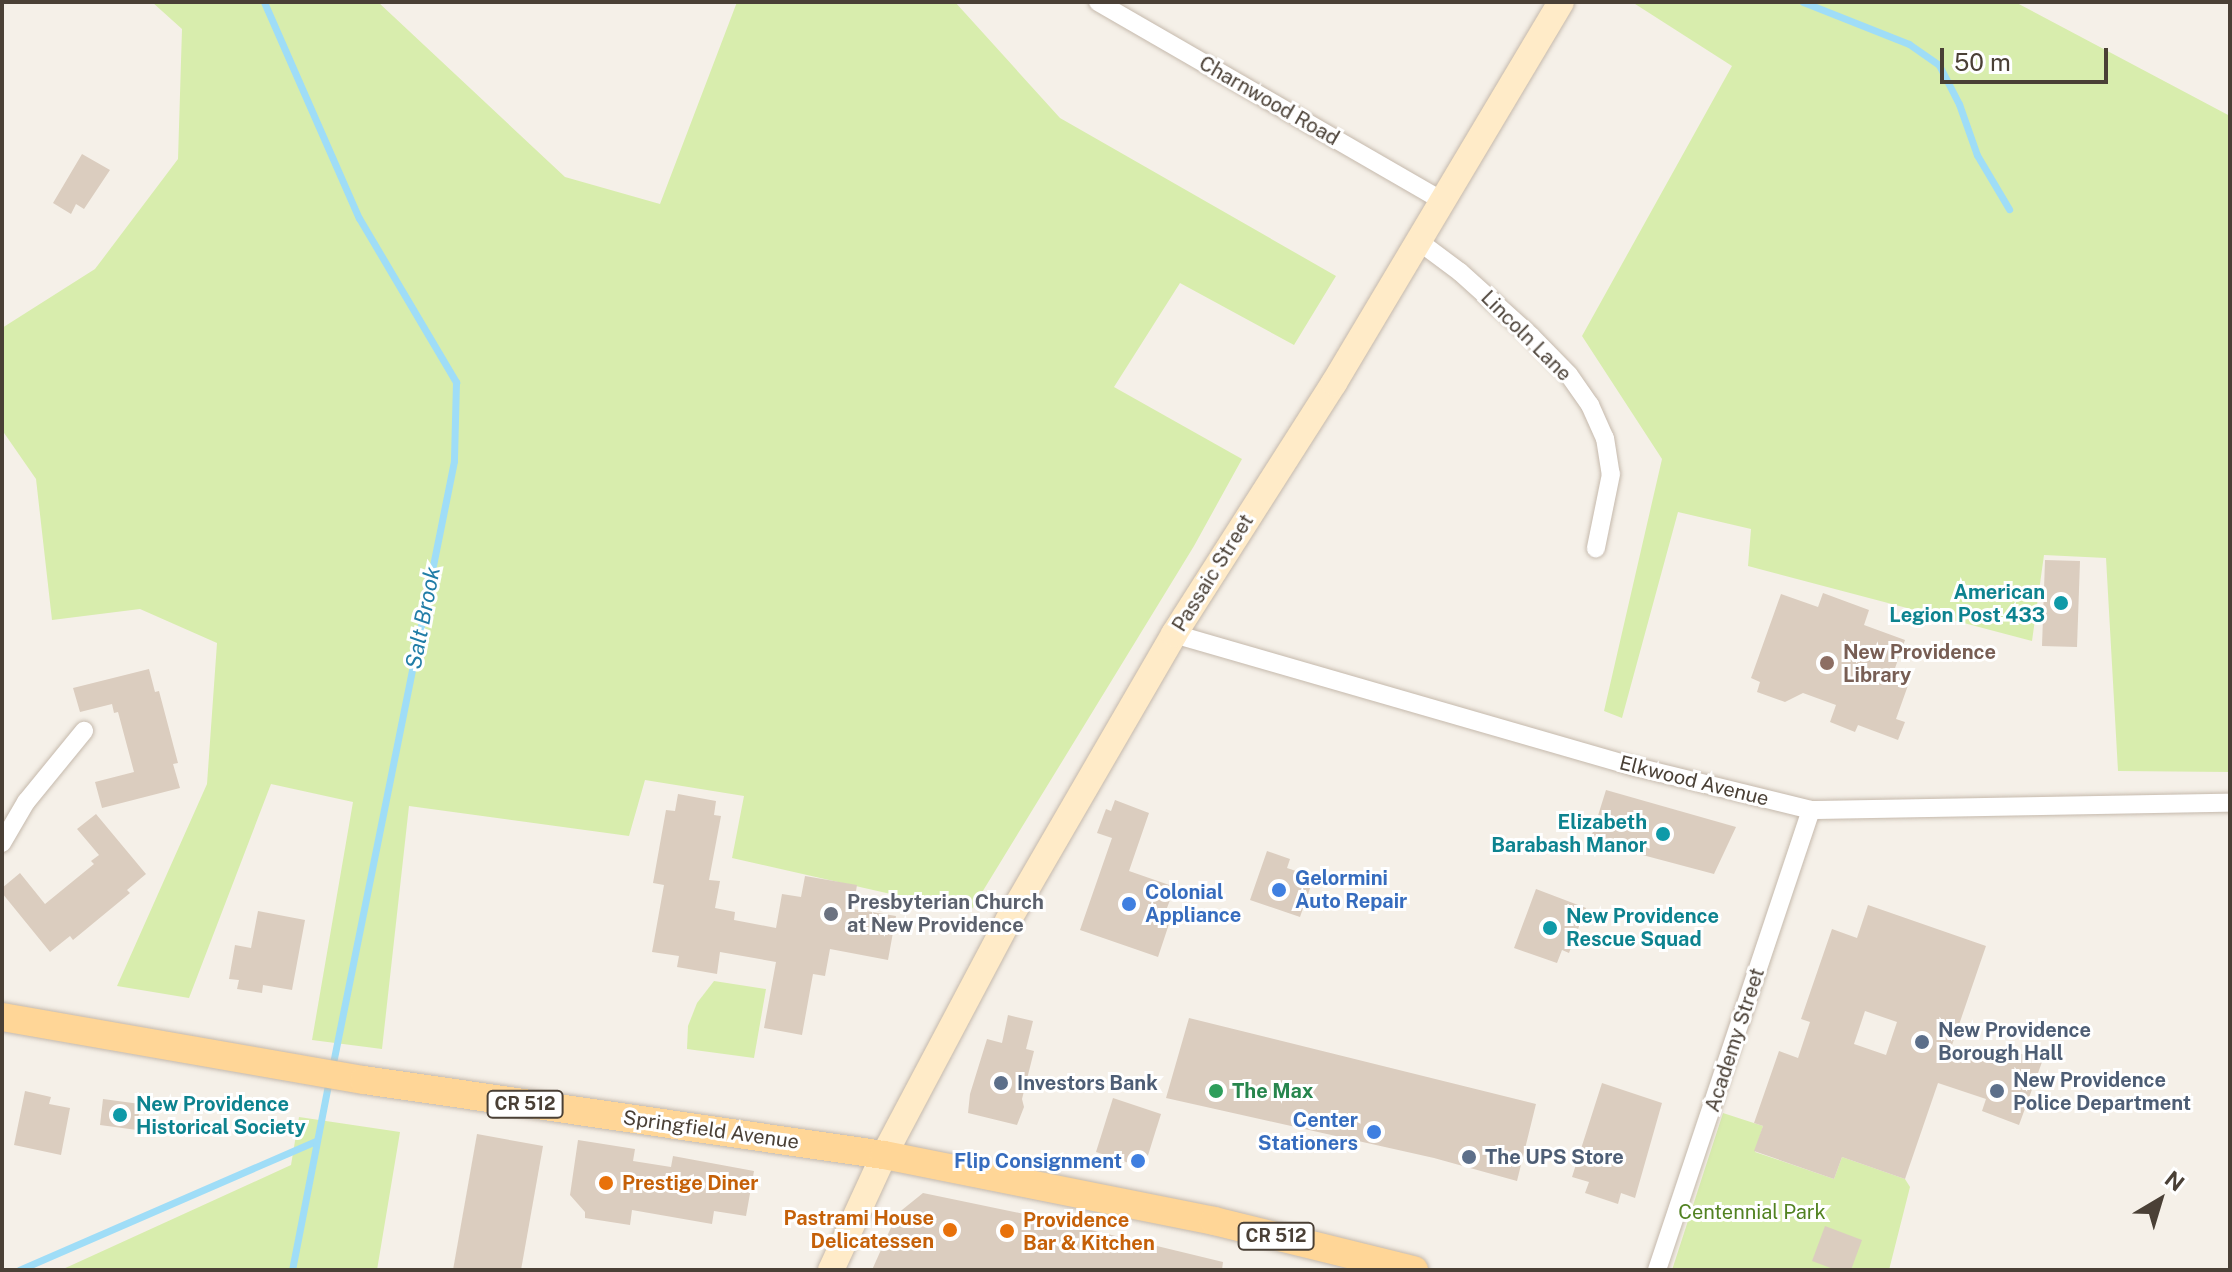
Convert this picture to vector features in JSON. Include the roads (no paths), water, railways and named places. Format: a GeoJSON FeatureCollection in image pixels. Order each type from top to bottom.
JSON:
{"type":"FeatureCollection","features":[{"type":"Feature","properties":{"kind":"main road","name":"Passaic Street"},"geometry":{"type":"LineString","coordinates":[[831,1270],[884,1155],[987,958],[1174,634],[1334,383],[1561,2]]}},
{"type":"Feature","properties":{"kind":"main road","name":"Springfield Avenue"},"geometry":{"type":"LineString","coordinates":[[2,1017],[364,1080],[884,1155],[1200,1218],[1414,1270]]}},
{"type":"Feature","properties":{"kind":"street","name":"Charnwood Road"},"geometry":{"type":"LineString","coordinates":[[1098,2],[1441,200]]}},
{"type":"Feature","properties":{"kind":"street","name":"Lincoln Lane"},"geometry":{"type":"LineString","coordinates":[[1417,240],[1460,272],[1531,336],[1569,375],[1590,405],[1605,438],[1611,474],[1596,548]]}},
{"type":"Feature","properties":{"kind":"street","name":"Elkwood Avenue"},"geometry":{"type":"LineString","coordinates":[[1174,634],[1636,767],[1811,810],[2230,803]]}},
{"type":"Feature","properties":{"kind":"street"},"geometry":{"type":"LineString","coordinates":[[2,843],[26,802],[84,731]]}},
{"type":"Feature","properties":{"kind":"street","name":"Academy Street"},"geometry":{"type":"LineString","coordinates":[[1657,1270],[1811,810]]}},
{"type":"Feature","properties":{"kind":"waterway","name":"Salt Brook"},"geometry":{"type":"LineString","coordinates":[[264,2],[359,218],[456,382],[454,461],[332,1068]]}},
{"type":"Feature","properties":{"kind":"waterway"},"geometry":{"type":"LineString","coordinates":[[1803,2],[1909,44],[1939,65],[1959,104],[1977,155],[2009,209]]}},
{"type":"Feature","properties":{"kind":"waterway","name":"Salt Brook"},"geometry":{"type":"LineString","coordinates":[[292,1270],[329,1080]]}},
{"type":"Feature","properties":{"kind":"waterway"},"geometry":{"type":"LineString","coordinates":[[19,1270],[315,1141]]}},
{"type":"Feature","properties":{"kind":"place","name":"American Legion Post 433"},"geometry":{"type":"Point","coordinates":[2061,603]}},
{"type":"Feature","properties":{"kind":"place","name":"New Providence Library"},"geometry":{"type":"Point","coordinates":[1827,663]}},
{"type":"Feature","properties":{"kind":"place","name":"Elizabeth Barabash Manor"},"geometry":{"type":"Point","coordinates":[1663,834]}},
{"type":"Feature","properties":{"kind":"place","name":"Gelormini Auto Repair"},"geometry":{"type":"Point","coordinates":[1279,890]}},
{"type":"Feature","properties":{"kind":"place","name":"Colonial Appliance"},"geometry":{"type":"Point","coordinates":[1129,904]}},
{"type":"Feature","properties":{"kind":"place","name":"Presbyterian Church at New Providence"},"geometry":{"type":"Point","coordinates":[831,914]}},
{"type":"Feature","properties":{"kind":"place","name":"New Providence Rescue Squad"},"geometry":{"type":"Point","coordinates":[1550,928]}},
{"type":"Feature","properties":{"kind":"place","name":"New Providence Borough Hall"},"geometry":{"type":"Point","coordinates":[1922,1042]}},
{"type":"Feature","properties":{"kind":"place","name":"Investors Bank"},"geometry":{"type":"Point","coordinates":[1001,1083]}},
{"type":"Feature","properties":{"kind":"place","name":"The Max"},"geometry":{"type":"Point","coordinates":[1216,1091]}},
{"type":"Feature","properties":{"kind":"place","name":"New Providence Police Department"},"geometry":{"type":"Point","coordinates":[1997,1091]}},
{"type":"Feature","properties":{"kind":"place","name":"New Providence Historical Society"},"geometry":{"type":"Point","coordinates":[120,1115]}},
{"type":"Feature","properties":{"kind":"place","name":"Center Stationers"},"geometry":{"type":"Point","coordinates":[1374,1132]}},
{"type":"Feature","properties":{"kind":"place","name":"The UPS Store"},"geometry":{"type":"Point","coordinates":[1469,1157]}},
{"type":"Feature","properties":{"kind":"place","name":"Flip Consignment"},"geometry":{"type":"Point","coordinates":[1138,1161]}},
{"type":"Feature","properties":{"kind":"place","name":"Prestige Diner"},"geometry":{"type":"Point","coordinates":[606,1183]}},
{"type":"Feature","properties":{"kind":"place","name":"Pastrami House Delicatessen"},"geometry":{"type":"Point","coordinates":[950,1230]}},
{"type":"Feature","properties":{"kind":"place","name":"Providence Bar & Kitchen"},"geometry":{"type":"Point","coordinates":[1007,1231]}},
{"type":"Feature","properties":{"kind":"park label","name":"Centennial Park"},"geometry":{"type":"Point","coordinates":[1752,1212]}}]}
